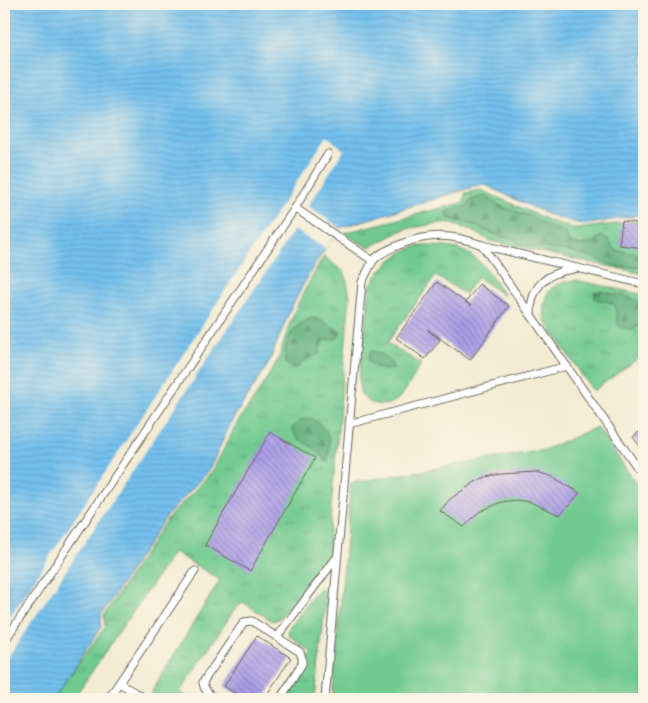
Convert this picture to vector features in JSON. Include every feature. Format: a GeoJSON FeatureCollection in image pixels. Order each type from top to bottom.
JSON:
{"type":"FeatureCollection","features":[{"type":"Feature","properties":{"kind":"lane"},"geometry":{"type":"LineString","coordinates":[[4,642],[295,208],[328,154]]}},
{"type":"Feature","properties":{"kind":"lane"},"geometry":{"type":"LineString","coordinates":[[295,208],[373,261]]}},
{"type":"Feature","properties":{"kind":"lane"},"geometry":{"type":"LineString","coordinates":[[325,699],[362,282],[373,261],[391,248],[427,236],[448,236],[644,284]]}},
{"type":"Feature","properties":{"kind":"lane"},"geometry":{"type":"LineString","coordinates":[[482,245],[644,478]]}},
{"type":"Feature","properties":{"kind":"lane"},"geometry":{"type":"LineString","coordinates":[[531,315],[530,303],[540,284],[547,277],[556,272],[580,268]]}},
{"type":"Feature","properties":{"kind":"lane"},"geometry":{"type":"LineString","coordinates":[[349,424],[567,366]]}},
{"type":"Feature","properties":{"kind":"lane"},"geometry":{"type":"LineString","coordinates":[[277,637],[338,556]]}},
{"type":"Feature","properties":{"kind":"lane"},"geometry":{"type":"LineString","coordinates":[[108,699],[195,571]]}},
{"type":"Feature","properties":{"kind":"lane"},"geometry":{"type":"LineString","coordinates":[[216,699],[207,693],[203,682],[244,622],[252,621],[300,652],[302,664],[280,699]]}},
{"type":"Feature","properties":{"kind":"lane"},"geometry":{"type":"LineString","coordinates":[[119,683],[146,699]]}},
{"type":"Feature","properties":{"kind":"green space"},"geometry":{"type":"Polygon","coordinates":[[[481,190],[550,221],[577,229],[644,220],[644,274],[491,241],[475,232],[447,222],[405,229],[370,247],[344,233],[465,202],[465,193],[481,190]]]}},
{"type":"Feature","properties":{"kind":"green space"},"geometry":{"type":"Polygon","coordinates":[[[484,196],[503,207],[530,216],[549,227],[562,230],[569,242],[574,244],[586,244],[601,236],[607,238],[615,250],[644,255],[644,267],[618,267],[574,252],[520,244],[514,239],[499,236],[470,224],[448,218],[447,211],[467,206],[471,200],[484,196]]]}},
{"type":"Feature","properties":{"kind":"green space"},"geometry":{"type":"Polygon","coordinates":[[[418,246],[449,247],[470,255],[487,270],[504,296],[477,277],[465,294],[436,276],[387,343],[421,364],[399,398],[385,405],[374,404],[361,394],[359,379],[370,286],[379,272],[396,256],[418,246]]]}},
{"type":"Feature","properties":{"kind":"green space"},"geometry":{"type":"Polygon","coordinates":[[[324,256],[345,273],[350,296],[329,531],[329,553],[279,619],[272,621],[243,602],[235,609],[180,692],[191,699],[157,699],[152,693],[155,686],[220,580],[174,552],[73,699],[53,699],[105,627],[104,615],[167,519],[212,472],[237,423],[255,398],[279,358],[289,325],[302,295],[324,256]]]}},
{"type":"Feature","properties":{"kind":"green space"},"geometry":{"type":"Polygon","coordinates":[[[576,280],[644,295],[644,362],[640,357],[593,391],[545,321],[544,304],[548,292],[559,284],[576,280]]]}},
{"type":"Feature","properties":{"kind":"green space"},"geometry":{"type":"Polygon","coordinates":[[[601,291],[630,297],[644,305],[643,323],[631,329],[618,325],[615,305],[595,299],[594,292],[601,291]]]}},
{"type":"Feature","properties":{"kind":"green space"},"geometry":{"type":"Polygon","coordinates":[[[314,318],[341,332],[337,338],[324,341],[320,347],[320,353],[305,361],[298,368],[291,367],[285,363],[285,355],[291,334],[300,324],[314,318]]]}},
{"type":"Feature","properties":{"kind":"green space"},"geometry":{"type":"Polygon","coordinates":[[[370,351],[385,356],[394,369],[386,370],[374,366],[368,361],[370,351]]]}},
{"type":"Feature","properties":{"kind":"green space"},"geometry":{"type":"Polygon","coordinates":[[[311,418],[323,427],[328,436],[327,462],[314,448],[297,438],[292,428],[301,420],[311,418]]]}},
{"type":"Feature","properties":{"kind":"green space"},"geometry":{"type":"Polygon","coordinates":[[[597,427],[644,495],[644,699],[332,699],[351,483],[544,450],[597,427]]]}},
{"type":"Feature","properties":{"kind":"green space"},"geometry":{"type":"Polygon","coordinates":[[[318,589],[327,590],[315,699],[294,699],[286,693],[312,653],[289,635],[288,631],[318,589]]]}},
{"type":"Feature","properties":{"kind":"water"},"geometry":{"type":"Polygon","coordinates":[[[4,4],[644,4],[644,214],[584,225],[547,214],[483,184],[340,228],[312,269],[290,310],[269,363],[233,419],[209,470],[165,518],[101,615],[101,627],[54,699],[4,699],[4,4]]]}},
{"type":"Feature","properties":{"kind":"pier"},"geometry":{"type":"Polygon","coordinates":[[[327,136],[344,150],[308,206],[340,228],[326,249],[294,230],[4,663],[4,626],[327,136]]]}},
{"type":"Feature","properties":{"kind":"building"},"geometry":{"type":"Polygon","coordinates":[[[622,221],[644,224],[644,248],[619,245],[622,221]]]}},
{"type":"Feature","properties":{"kind":"building"},"geometry":{"type":"Polygon","coordinates":[[[437,282],[471,306],[466,302],[479,284],[509,306],[470,360],[427,329],[440,340],[425,359],[396,338],[437,282]]]}},
{"type":"Feature","properties":{"kind":"building"},"geometry":{"type":"Polygon","coordinates":[[[644,428],[644,452],[633,437],[644,428]]]}},
{"type":"Feature","properties":{"kind":"building"},"geometry":{"type":"Polygon","coordinates":[[[270,432],[315,458],[250,571],[205,545],[270,432]]]}},
{"type":"Feature","properties":{"kind":"building"},"geometry":{"type":"Polygon","coordinates":[[[536,472],[551,476],[580,493],[560,515],[530,502],[516,500],[501,502],[479,512],[464,527],[440,511],[450,499],[486,477],[536,472]]]}},
{"type":"Feature","properties":{"kind":"building"},"geometry":{"type":"Polygon","coordinates":[[[257,636],[291,658],[264,699],[244,699],[224,686],[257,636]]]}}]}
